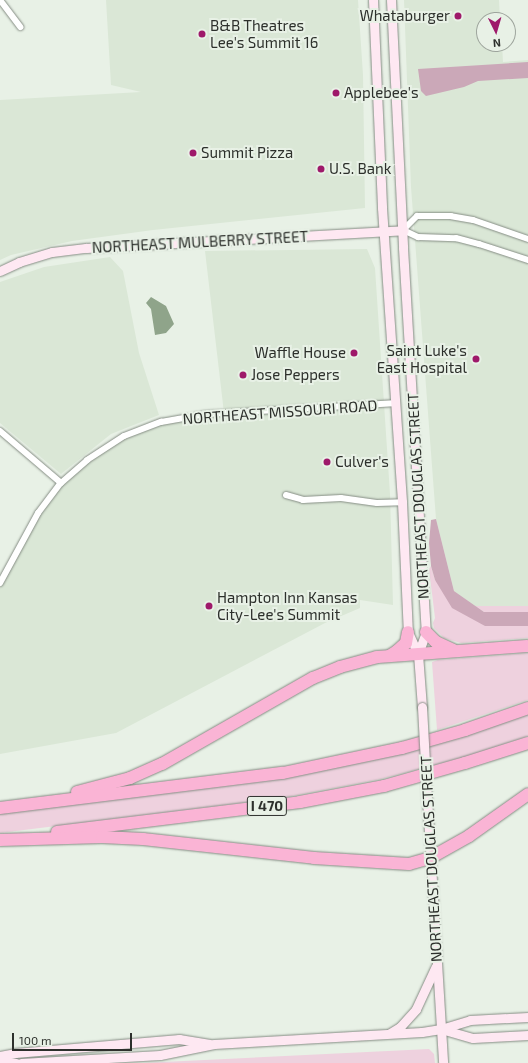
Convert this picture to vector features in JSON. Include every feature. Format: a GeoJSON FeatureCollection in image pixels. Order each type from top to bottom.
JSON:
{"type":"FeatureCollection","features":[{"type":"Feature","properties":{"kind":"highway"},"geometry":{"type":"LineString","coordinates":[[388,656],[398,651],[406,643],[408,632]]}},
{"type":"Feature","properties":{"kind":"highway"},"geometry":{"type":"LineString","coordinates":[[426,632],[436,642],[456,652]]}},
{"type":"Feature","properties":{"kind":"highway"},"geometry":{"type":"LineString","coordinates":[[29,804],[130,778],[162,764],[210,738],[313,678],[347,665],[377,657],[528,646]]}},
{"type":"Feature","properties":{"kind":"highway","name":"I 470"},"geometry":{"type":"LineString","coordinates":[[0,808],[283,773],[347,761],[466,730],[528,708]]}},
{"type":"Feature","properties":{"kind":"highway","name":"I 470"},"geometry":{"type":"LineString","coordinates":[[0,840],[300,802],[384,786],[528,743]]}},
{"type":"Feature","properties":{"kind":"highway"},"geometry":{"type":"LineString","coordinates":[[0,840],[102,837],[143,839],[307,857],[409,864],[430,858],[469,836],[528,794]]}},
{"type":"Feature","properties":{"kind":"main road","name":"NORTHEAST DOUGLAS STREET"},"geometry":{"type":"LineString","coordinates":[[373,0],[384,231],[402,502],[408,632],[418,654],[443,1063]]}},
{"type":"Feature","properties":{"kind":"main road","name":"NORTHEAST DOUGLAS STREET"},"geometry":{"type":"LineString","coordinates":[[391,0],[426,632],[418,654]]}},
{"type":"Feature","properties":{"kind":"main road","name":"NORTHEAST MULBERRY STREET"},"geometry":{"type":"LineString","coordinates":[[0,271],[19,262],[52,252],[86,248],[403,230]]}},
{"type":"Feature","properties":{"kind":"main road"},"geometry":{"type":"LineString","coordinates":[[390,1034],[400,1027],[416,1009],[437,965]]}},
{"type":"Feature","properties":{"kind":"main road"},"geometry":{"type":"LineString","coordinates":[[21,1063],[160,1055],[214,1044],[390,1034],[441,1029],[470,1020],[528,1017]]}},
{"type":"Feature","properties":{"kind":"main road"},"geometry":{"type":"LineString","coordinates":[[441,1029],[473,1038],[528,1035]]}},
{"type":"Feature","properties":{"kind":"main road"},"geometry":{"type":"LineString","coordinates":[[0,1056],[15,1052],[179,1039],[214,1044]]}},
{"type":"Feature","properties":{"kind":"main road"},"geometry":{"type":"LineString","coordinates":[[0,1061],[16,1063]]}},
{"type":"Feature","properties":{"kind":"street"},"geometry":{"type":"LineString","coordinates":[[0,0],[20,27]]}},
{"type":"Feature","properties":{"kind":"street"},"geometry":{"type":"LineString","coordinates":[[528,239],[473,220],[451,216],[417,216],[403,230],[418,237],[456,238],[480,244],[528,260]]}},
{"type":"Feature","properties":{"kind":"street","name":"NORTHEAST MISSOURI ROAD"},"geometry":{"type":"LineString","coordinates":[[0,583],[38,513],[61,483],[88,460],[124,436],[161,422],[206,414],[395,403]]}},
{"type":"Feature","properties":{"kind":"street"},"geometry":{"type":"LineString","coordinates":[[0,432],[61,483]]}},
{"type":"Feature","properties":{"kind":"street"},"geometry":{"type":"LineString","coordinates":[[286,495],[303,500],[341,498],[377,503],[402,502]]}},
{"type":"Feature","properties":{"kind":"shaded area"},"geometry":{"type":"Polygon","coordinates":[[[106,0],[358,0],[363,75],[365,208],[153,230],[72,241],[11,255],[0,260],[0,100],[141,92],[111,85],[106,0]]]}},
{"type":"Feature","properties":{"kind":"shaded area","name":"Saint Luke's East Hospital"},"geometry":{"type":"Polygon","coordinates":[[[404,0],[499,0],[500,12],[476,12],[476,52],[502,52],[503,62],[528,60],[528,606],[475,606],[454,591],[436,519],[411,187],[404,0]]]}},
{"type":"Feature","properties":{"kind":"shaded area"},"geometry":{"type":"Polygon","coordinates":[[[528,62],[528,78],[478,81],[464,87],[426,96],[421,91],[418,69],[528,62]]]}},
{"type":"Feature","properties":{"kind":"shaded area"},"geometry":{"type":"Polygon","coordinates":[[[367,249],[375,268],[390,494],[393,605],[360,600],[360,608],[325,623],[116,733],[0,754],[0,588],[24,539],[61,483],[121,437],[161,418],[237,412],[224,413],[205,251],[367,249]]]}},
{"type":"Feature","properties":{"kind":"shaded area"},"geometry":{"type":"Polygon","coordinates":[[[110,257],[123,271],[139,353],[159,415],[111,434],[61,474],[0,423],[0,282],[44,267],[110,257]]]}},
{"type":"Feature","properties":{"kind":"shaded area"},"geometry":{"type":"Polygon","coordinates":[[[151,297],[166,306],[174,324],[166,333],[155,335],[151,309],[146,303],[151,297]]]}},
{"type":"Feature","properties":{"kind":"shaded area"},"geometry":{"type":"Polygon","coordinates":[[[436,519],[454,591],[484,612],[528,612],[528,626],[485,626],[452,608],[435,580],[431,566],[429,543],[431,520],[436,519]]]}},
{"type":"Feature","properties":{"kind":"shaded area"},"geometry":{"type":"Polygon","coordinates":[[[431,566],[435,580],[485,626],[528,626],[528,638],[461,643],[444,638],[434,628],[433,623],[435,618],[429,569],[431,566]]]}},
{"type":"Feature","properties":{"kind":"shaded area"},"geometry":{"type":"Polygon","coordinates":[[[475,606],[528,606],[528,612],[484,612],[475,606]]]}},
{"type":"Feature","properties":{"kind":"shaded area"},"geometry":{"type":"Polygon","coordinates":[[[528,653],[528,700],[437,730],[432,662],[438,660],[528,653]]]}},
{"type":"Feature","properties":{"kind":"shaded area"},"geometry":{"type":"Polygon","coordinates":[[[528,714],[528,736],[472,755],[381,779],[287,797],[0,833],[0,813],[327,769],[370,761],[405,752],[528,714]]]}},
{"type":"Feature","properties":{"kind":"shaded area"},"geometry":{"type":"Polygon","coordinates":[[[429,1049],[434,1054],[435,1063],[143,1063],[429,1049]]]}},
{"type":"Feature","properties":{"kind":"place","name":"Whataburger"},"geometry":{"type":"Point","coordinates":[458,16]}},
{"type":"Feature","properties":{"kind":"place","name":"B&B Theatres Lee's Summit 16"},"geometry":{"type":"Point","coordinates":[202,34]}},
{"type":"Feature","properties":{"kind":"place","name":"Applebee's"},"geometry":{"type":"Point","coordinates":[336,93]}},
{"type":"Feature","properties":{"kind":"place","name":"Summit Pizza"},"geometry":{"type":"Point","coordinates":[193,153]}},
{"type":"Feature","properties":{"kind":"place","name":"U.S. Bank"},"geometry":{"type":"Point","coordinates":[321,169]}},
{"type":"Feature","properties":{"kind":"place","name":"Waffle House"},"geometry":{"type":"Point","coordinates":[354,353]}},
{"type":"Feature","properties":{"kind":"place","name":"Saint Luke's East Hospital"},"geometry":{"type":"Point","coordinates":[476,359]}},
{"type":"Feature","properties":{"kind":"place","name":"Jose Peppers"},"geometry":{"type":"Point","coordinates":[243,375]}},
{"type":"Feature","properties":{"kind":"place","name":"Culver's"},"geometry":{"type":"Point","coordinates":[327,462]}},
{"type":"Feature","properties":{"kind":"place","name":"Hampton Inn Kansas City-Lee's Summit"},"geometry":{"type":"Point","coordinates":[209,606]}}]}
